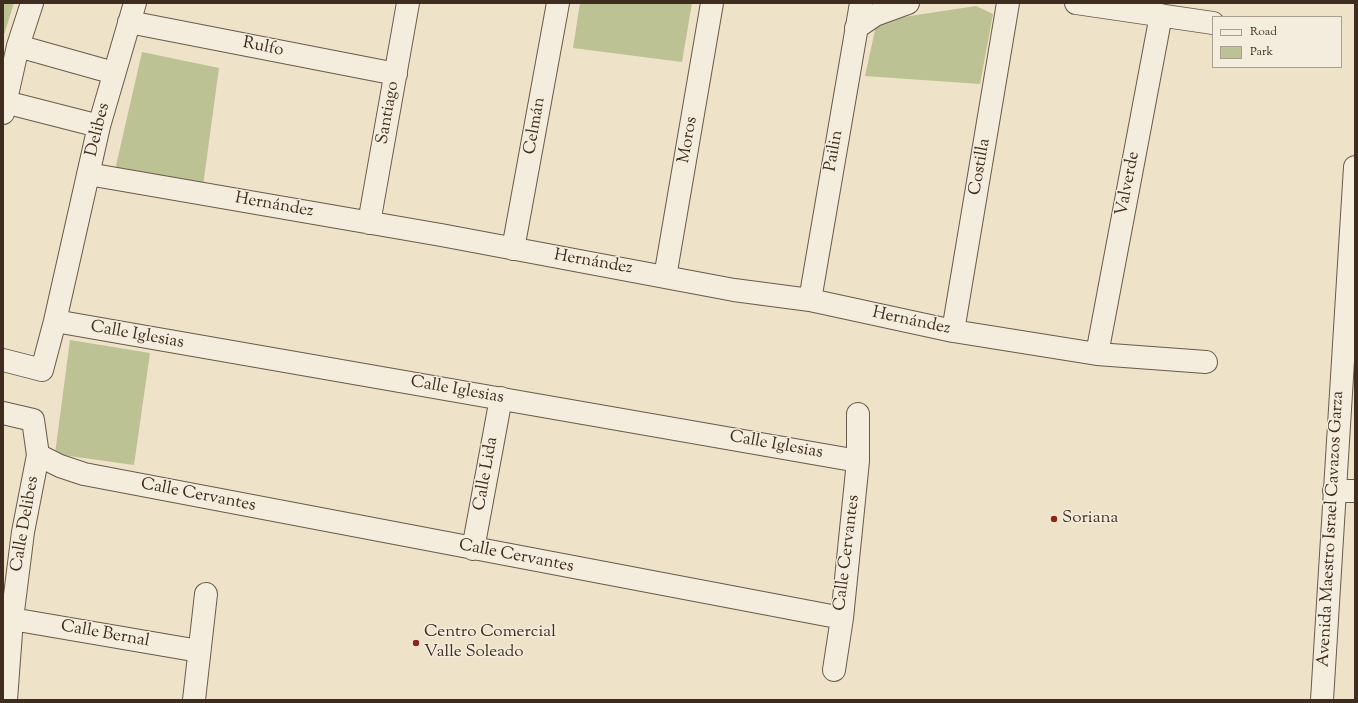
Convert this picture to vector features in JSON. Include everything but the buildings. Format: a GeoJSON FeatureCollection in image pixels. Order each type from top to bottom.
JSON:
{"type":"FeatureCollection","features":[{"type":"Feature","properties":{"kind":"street"},"geometry":{"type":"LineString","coordinates":[[32,3],[18,46],[4,107],[99,126]]}},
{"type":"Feature","properties":{"kind":"street","name":"Santiago"},"geometry":{"type":"LineString","coordinates":[[369,222],[408,3]]}},
{"type":"Feature","properties":{"kind":"street","name":"Celmán"},"geometry":{"type":"LineString","coordinates":[[513,249],[558,3]]}},
{"type":"Feature","properties":{"kind":"street","name":"Moros"},"geometry":{"type":"LineString","coordinates":[[665,277],[712,3]]}},
{"type":"Feature","properties":{"kind":"street","name":"Pailin"},"geometry":{"type":"LineString","coordinates":[[810,300],[861,3]]}},
{"type":"Feature","properties":{"kind":"street"},"geometry":{"type":"LineString","coordinates":[[856,28],[875,15],[908,3]]}},
{"type":"Feature","properties":{"kind":"street","name":"Costilla"},"geometry":{"type":"LineString","coordinates":[[953,331],[1008,3]]}},
{"type":"Feature","properties":{"kind":"street"},"geometry":{"type":"LineString","coordinates":[[1076,3],[1212,22]]}},
{"type":"Feature","properties":{"kind":"street","name":"Rulfo"},"geometry":{"type":"LineString","coordinates":[[132,12],[396,74]]}},
{"type":"Feature","properties":{"kind":"street","name":"Delibes"},"geometry":{"type":"LineString","coordinates":[[55,321],[99,126],[132,12]]}},
{"type":"Feature","properties":{"kind":"street","name":"Valverde"},"geometry":{"type":"LineString","coordinates":[[1097,354],[1161,15]]}},
{"type":"Feature","properties":{"kind":"street"},"geometry":{"type":"LineString","coordinates":[[18,46],[114,73]]}},
{"type":"Feature","properties":{"kind":"street","name":"Avenida Maestro Israel Cavazos Garza"},"geometry":{"type":"LineString","coordinates":[[1322,700],[1344,491],[1355,167]]}},
{"type":"Feature","properties":{"kind":"street","name":"Hernández"},"geometry":{"type":"LineString","coordinates":[[88,174],[369,222],[734,290],[810,300],[953,331],[1097,354],[1206,362]]}},
{"type":"Feature","properties":{"kind":"street"},"geometry":{"type":"LineString","coordinates":[[3,360],[42,370],[55,321]]}},
{"type":"Feature","properties":{"kind":"street","name":"Calle Iglesias"},"geometry":{"type":"LineString","coordinates":[[55,321],[858,460]]}},
{"type":"Feature","properties":{"kind":"street","name":"Calle Lida"},"geometry":{"type":"LineString","coordinates":[[474,549],[501,398]]}},
{"type":"Feature","properties":{"kind":"street","name":"Calle Delibes"},"geometry":{"type":"LineString","coordinates":[[3,413],[33,420],[38,455],[23,532],[12,620],[6,700]]}},
{"type":"Feature","properties":{"kind":"street","name":"Calle Cervantes"},"geometry":{"type":"LineString","coordinates":[[38,455],[60,466],[84,474],[842,618],[858,460],[858,414]]}},
{"type":"Feature","properties":{"kind":"street"},"geometry":{"type":"LineString","coordinates":[[194,700],[206,594]]}},
{"type":"Feature","properties":{"kind":"street"},"geometry":{"type":"LineString","coordinates":[[834,670],[842,618]]}},
{"type":"Feature","properties":{"kind":"street","name":"Calle Bernal"},"geometry":{"type":"LineString","coordinates":[[12,620],[199,651]]}},
{"type":"Feature","properties":{"kind":"green space"},"geometry":{"type":"Polygon","coordinates":[[[3,3],[14,3],[3,38],[3,3]]]}},
{"type":"Feature","properties":{"kind":"green space"},"geometry":{"type":"Polygon","coordinates":[[[580,3],[692,3],[682,62],[573,48],[580,3]]]}},
{"type":"Feature","properties":{"kind":"green space"},"geometry":{"type":"Polygon","coordinates":[[[976,6],[993,14],[980,84],[865,76],[877,21],[976,6]]]}},
{"type":"Feature","properties":{"kind":"green space"},"geometry":{"type":"Polygon","coordinates":[[[142,52],[219,68],[203,186],[115,170],[142,52]]]}},
{"type":"Feature","properties":{"kind":"green space"},"geometry":{"type":"Polygon","coordinates":[[[70,340],[150,353],[134,465],[55,454],[70,340]]]}},
{"type":"Feature","properties":{"kind":"place","name":"Soriana"},"geometry":{"type":"Point","coordinates":[1054,519]}},
{"type":"Feature","properties":{"kind":"place","name":"Centro Comercial Valle Soleado"},"geometry":{"type":"Point","coordinates":[416,643]}}]}
